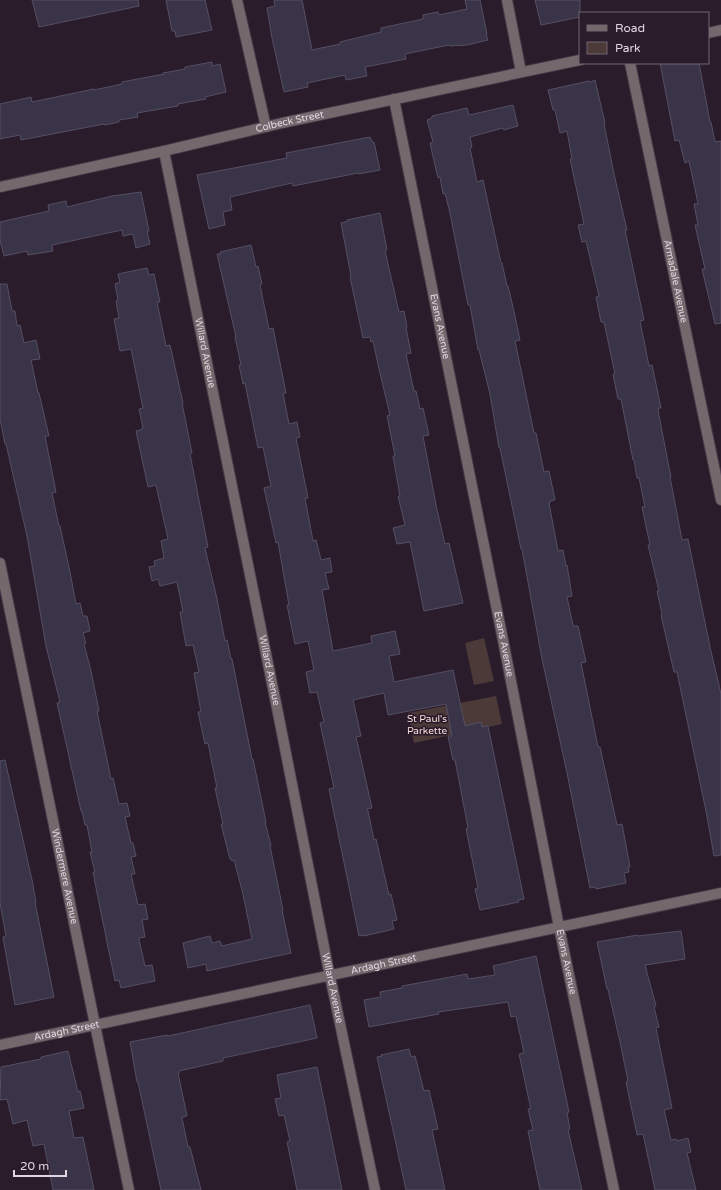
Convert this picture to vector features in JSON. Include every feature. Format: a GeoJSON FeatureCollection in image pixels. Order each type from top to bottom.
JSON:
{"type":"FeatureCollection","features":[{"type":"Feature","properties":{"kind":"street"},"geometry":{"type":"LineString","coordinates":[[237,0],[266,127]]}},
{"type":"Feature","properties":{"kind":"street"},"geometry":{"type":"LineString","coordinates":[[507,0],[521,72]]}},
{"type":"Feature","properties":{"kind":"street"},"geometry":{"type":"LineString","coordinates":[[709,33],[721,30]]}},
{"type":"Feature","properties":{"kind":"street","name":"Colbeck Street"},"geometry":{"type":"LineString","coordinates":[[0,187],[266,127],[579,60]]}},
{"type":"Feature","properties":{"kind":"street","name":"Armadale Avenue"},"geometry":{"type":"LineString","coordinates":[[630,64],[721,500]]}},
{"type":"Feature","properties":{"kind":"street","name":"Evans Avenue"},"geometry":{"type":"LineString","coordinates":[[394,99],[500,622],[559,926],[614,1190]]}},
{"type":"Feature","properties":{"kind":"street","name":"Willard Avenue"},"geometry":{"type":"LineString","coordinates":[[164,151],[330,975],[375,1190]]}},
{"type":"Feature","properties":{"kind":"street","name":"Windermere Avenue"},"geometry":{"type":"LineString","coordinates":[[0,563],[129,1190]]}},
{"type":"Feature","properties":{"kind":"street","name":"Ardagh Street"},"geometry":{"type":"LineString","coordinates":[[0,1045],[721,893]]}},
{"type":"Feature","properties":{"kind":"green space"},"geometry":{"type":"Polygon","coordinates":[[[484,638],[494,681],[474,685],[465,643],[484,638]]]}},
{"type":"Feature","properties":{"kind":"green space","name":"St Paul's Parkette"},"geometry":{"type":"Polygon","coordinates":[[[496,696],[502,724],[414,743],[408,713],[496,696]]]}},
{"type":"Feature","properties":{"kind":"building"},"geometry":{"type":"Polygon","coordinates":[[[32,0],[138,0],[139,6],[39,27],[32,0]]]}},
{"type":"Feature","properties":{"kind":"building"},"geometry":{"type":"Polygon","coordinates":[[[166,0],[205,0],[212,30],[176,37],[175,31],[172,31],[166,0]]]}},
{"type":"Feature","properties":{"kind":"building"},"geometry":{"type":"Polygon","coordinates":[[[274,0],[302,0],[312,50],[340,44],[340,42],[381,32],[381,28],[423,19],[423,15],[438,12],[439,15],[467,9],[465,0],[480,0],[488,40],[467,45],[449,45],[405,54],[406,59],[365,67],[367,76],[346,80],[345,75],[307,83],[308,87],[284,92],[267,8],[275,6],[274,0]]]}},
{"type":"Feature","properties":{"kind":"building"},"geometry":{"type":"Polygon","coordinates":[[[535,0],[580,0],[579,17],[541,25],[535,0]]]}},
{"type":"Feature","properties":{"kind":"building"},"geometry":{"type":"Polygon","coordinates":[[[212,62],[212,66],[220,64],[226,92],[205,97],[206,99],[178,104],[178,106],[137,113],[138,117],[119,120],[119,122],[105,125],[21,140],[20,135],[0,139],[0,104],[31,97],[32,102],[94,90],[122,84],[122,82],[185,69],[185,67],[212,62]]]}},
{"type":"Feature","properties":{"kind":"building"},"geometry":{"type":"Polygon","coordinates":[[[660,64],[699,64],[715,142],[721,141],[721,323],[715,324],[702,269],[705,269],[695,225],[698,225],[694,204],[698,204],[689,161],[685,163],[679,140],[675,141],[660,64]]]}},
{"type":"Feature","properties":{"kind":"building"},"geometry":{"type":"Polygon","coordinates":[[[595,80],[627,230],[625,230],[644,320],[640,321],[649,366],[652,365],[661,408],[658,408],[659,416],[682,540],[688,539],[721,694],[721,855],[714,856],[677,672],[674,672],[661,615],[657,591],[659,591],[648,545],[650,545],[642,507],[645,507],[639,478],[637,478],[621,399],[618,399],[613,374],[615,374],[604,322],[601,322],[596,297],[599,296],[586,241],[582,242],[578,225],[584,224],[570,159],[572,159],[567,131],[560,133],[555,110],[553,110],[548,90],[595,80]]]}},
{"type":"Feature","properties":{"kind":"building"},"geometry":{"type":"Polygon","coordinates":[[[513,105],[518,126],[504,130],[503,128],[470,137],[472,147],[470,148],[477,182],[483,180],[501,263],[513,307],[520,340],[515,341],[534,433],[536,433],[544,472],[549,471],[555,500],[550,501],[549,503],[558,551],[563,550],[566,566],[567,565],[572,596],[567,597],[573,626],[578,626],[586,662],[581,663],[598,747],[600,747],[617,825],[622,824],[630,867],[628,867],[629,872],[624,873],[626,883],[596,889],[595,887],[590,888],[542,659],[522,549],[499,448],[490,394],[478,350],[470,305],[468,305],[450,213],[434,161],[430,143],[433,142],[427,120],[432,118],[432,116],[467,108],[469,115],[513,105]]]}},
{"type":"Feature","properties":{"kind":"building"},"geometry":{"type":"Polygon","coordinates":[[[370,137],[372,142],[374,142],[380,170],[293,186],[292,183],[230,197],[232,210],[223,212],[225,225],[209,229],[197,175],[287,158],[286,153],[370,137]]]}},
{"type":"Feature","properties":{"kind":"building"},"geometry":{"type":"Polygon","coordinates":[[[141,192],[149,231],[147,231],[150,244],[136,248],[133,234],[123,236],[122,230],[52,245],[53,251],[28,255],[27,251],[4,256],[0,240],[0,222],[49,211],[48,205],[66,201],[67,207],[112,196],[141,192]]]}},
{"type":"Feature","properties":{"kind":"building"},"geometry":{"type":"Polygon","coordinates":[[[380,213],[387,250],[385,251],[399,312],[404,311],[411,353],[406,354],[414,391],[416,391],[420,409],[423,408],[429,435],[423,436],[437,510],[445,544],[449,543],[463,603],[424,611],[410,542],[397,544],[393,528],[405,525],[398,496],[400,496],[393,456],[395,456],[387,416],[390,415],[373,341],[371,342],[370,337],[363,338],[350,277],[341,223],[348,221],[347,220],[380,213]]]}},
{"type":"Feature","properties":{"kind":"building"},"geometry":{"type":"Polygon","coordinates":[[[251,245],[262,284],[260,285],[269,329],[273,328],[286,393],[283,393],[289,424],[297,422],[300,437],[296,438],[308,498],[305,498],[313,541],[316,540],[321,560],[330,558],[332,572],[325,573],[329,589],[322,590],[333,651],[372,643],[371,636],[395,631],[400,654],[389,656],[394,682],[453,670],[465,726],[481,722],[482,727],[488,726],[524,899],[518,900],[519,902],[480,910],[475,889],[478,888],[466,829],[468,828],[455,760],[453,760],[448,736],[452,736],[446,704],[388,715],[384,693],[353,700],[361,736],[356,737],[372,808],[367,809],[374,840],[376,839],[389,895],[391,894],[397,920],[392,921],[394,929],[359,936],[329,789],[334,788],[320,723],[324,722],[317,692],[310,693],[306,672],[314,670],[308,641],[295,644],[287,605],[289,605],[278,542],[276,543],[264,488],[271,486],[263,447],[258,448],[245,383],[243,384],[236,337],[217,254],[251,245]]]}},
{"type":"Feature","properties":{"kind":"building"},"geometry":{"type":"Polygon","coordinates":[[[147,268],[149,275],[154,274],[160,302],[157,302],[166,346],[170,345],[183,403],[192,453],[190,454],[208,547],[205,548],[225,641],[227,640],[232,659],[271,846],[291,953],[207,971],[206,964],[188,968],[183,943],[210,936],[212,943],[220,941],[222,946],[252,939],[243,894],[234,860],[232,861],[230,859],[221,824],[223,824],[215,788],[217,788],[208,743],[205,744],[198,712],[201,712],[194,673],[199,672],[193,645],[186,646],[180,612],[183,612],[177,582],[160,586],[158,579],[152,581],[149,567],[155,566],[154,561],[164,558],[161,541],[168,539],[156,485],[148,487],[136,431],[143,428],[139,409],[143,408],[131,349],[120,351],[114,319],[119,318],[115,284],[120,282],[118,274],[147,268]]]}},
{"type":"Feature","properties":{"kind":"building"},"geometry":{"type":"Polygon","coordinates":[[[0,284],[7,284],[12,311],[15,311],[17,326],[20,325],[24,343],[36,340],[40,359],[31,360],[49,436],[45,436],[56,492],[52,493],[76,604],[80,603],[83,616],[87,616],[90,631],[83,633],[86,643],[84,644],[99,711],[97,711],[111,779],[113,778],[119,804],[127,803],[130,816],[125,817],[131,843],[133,843],[136,856],[131,857],[135,874],[131,874],[138,905],[145,904],[148,919],[142,920],[145,937],[139,938],[139,940],[145,966],[152,965],[155,981],[121,988],[119,980],[115,981],[93,872],[95,872],[90,852],[92,852],[87,825],[85,825],[81,811],[57,703],[60,702],[46,646],[27,536],[0,419],[0,284]]]}},
{"type":"Feature","properties":{"kind":"building"},"geometry":{"type":"Polygon","coordinates":[[[5,760],[32,880],[54,997],[15,1005],[3,937],[6,936],[0,903],[0,761],[5,760]]]}},
{"type":"Feature","properties":{"kind":"building"},"geometry":{"type":"Polygon","coordinates":[[[681,931],[685,959],[645,965],[656,1006],[654,1007],[659,1027],[656,1028],[672,1108],[664,1110],[671,1140],[676,1139],[677,1141],[688,1138],[691,1152],[687,1153],[696,1190],[655,1190],[643,1134],[637,1135],[626,1082],[628,1081],[620,1042],[597,942],[638,935],[681,931]]]}},
{"type":"Feature","properties":{"kind":"building"},"geometry":{"type":"Polygon","coordinates":[[[536,956],[569,1112],[567,1113],[570,1129],[568,1130],[582,1190],[540,1190],[528,1131],[533,1130],[528,1109],[531,1108],[519,1054],[524,1053],[516,1016],[511,1017],[508,1002],[438,1012],[439,1014],[369,1027],[364,1000],[381,997],[380,992],[402,988],[402,986],[467,974],[468,979],[495,975],[493,966],[536,956]]]}},
{"type":"Feature","properties":{"kind":"building"},"geometry":{"type":"Polygon","coordinates":[[[310,1005],[317,1038],[223,1058],[223,1061],[179,1071],[178,1073],[187,1116],[182,1118],[188,1147],[190,1147],[201,1190],[161,1190],[137,1082],[130,1042],[168,1036],[310,1005]]]}},
{"type":"Feature","properties":{"kind":"building"},"geometry":{"type":"Polygon","coordinates":[[[409,1049],[411,1057],[415,1056],[424,1091],[429,1090],[438,1129],[432,1130],[445,1190],[406,1190],[377,1057],[409,1049]]]}},
{"type":"Feature","properties":{"kind":"building"},"geometry":{"type":"Polygon","coordinates":[[[68,1051],[78,1092],[80,1091],[84,1108],[69,1111],[74,1138],[83,1137],[94,1190],[53,1190],[44,1144],[33,1146],[27,1120],[13,1124],[7,1099],[0,1100],[1,1067],[41,1059],[41,1057],[68,1051]]]}},
{"type":"Feature","properties":{"kind":"building"},"geometry":{"type":"Polygon","coordinates":[[[317,1067],[342,1190],[297,1190],[287,1142],[290,1141],[284,1115],[279,1116],[275,1099],[281,1098],[277,1075],[317,1067]]]}}]}
